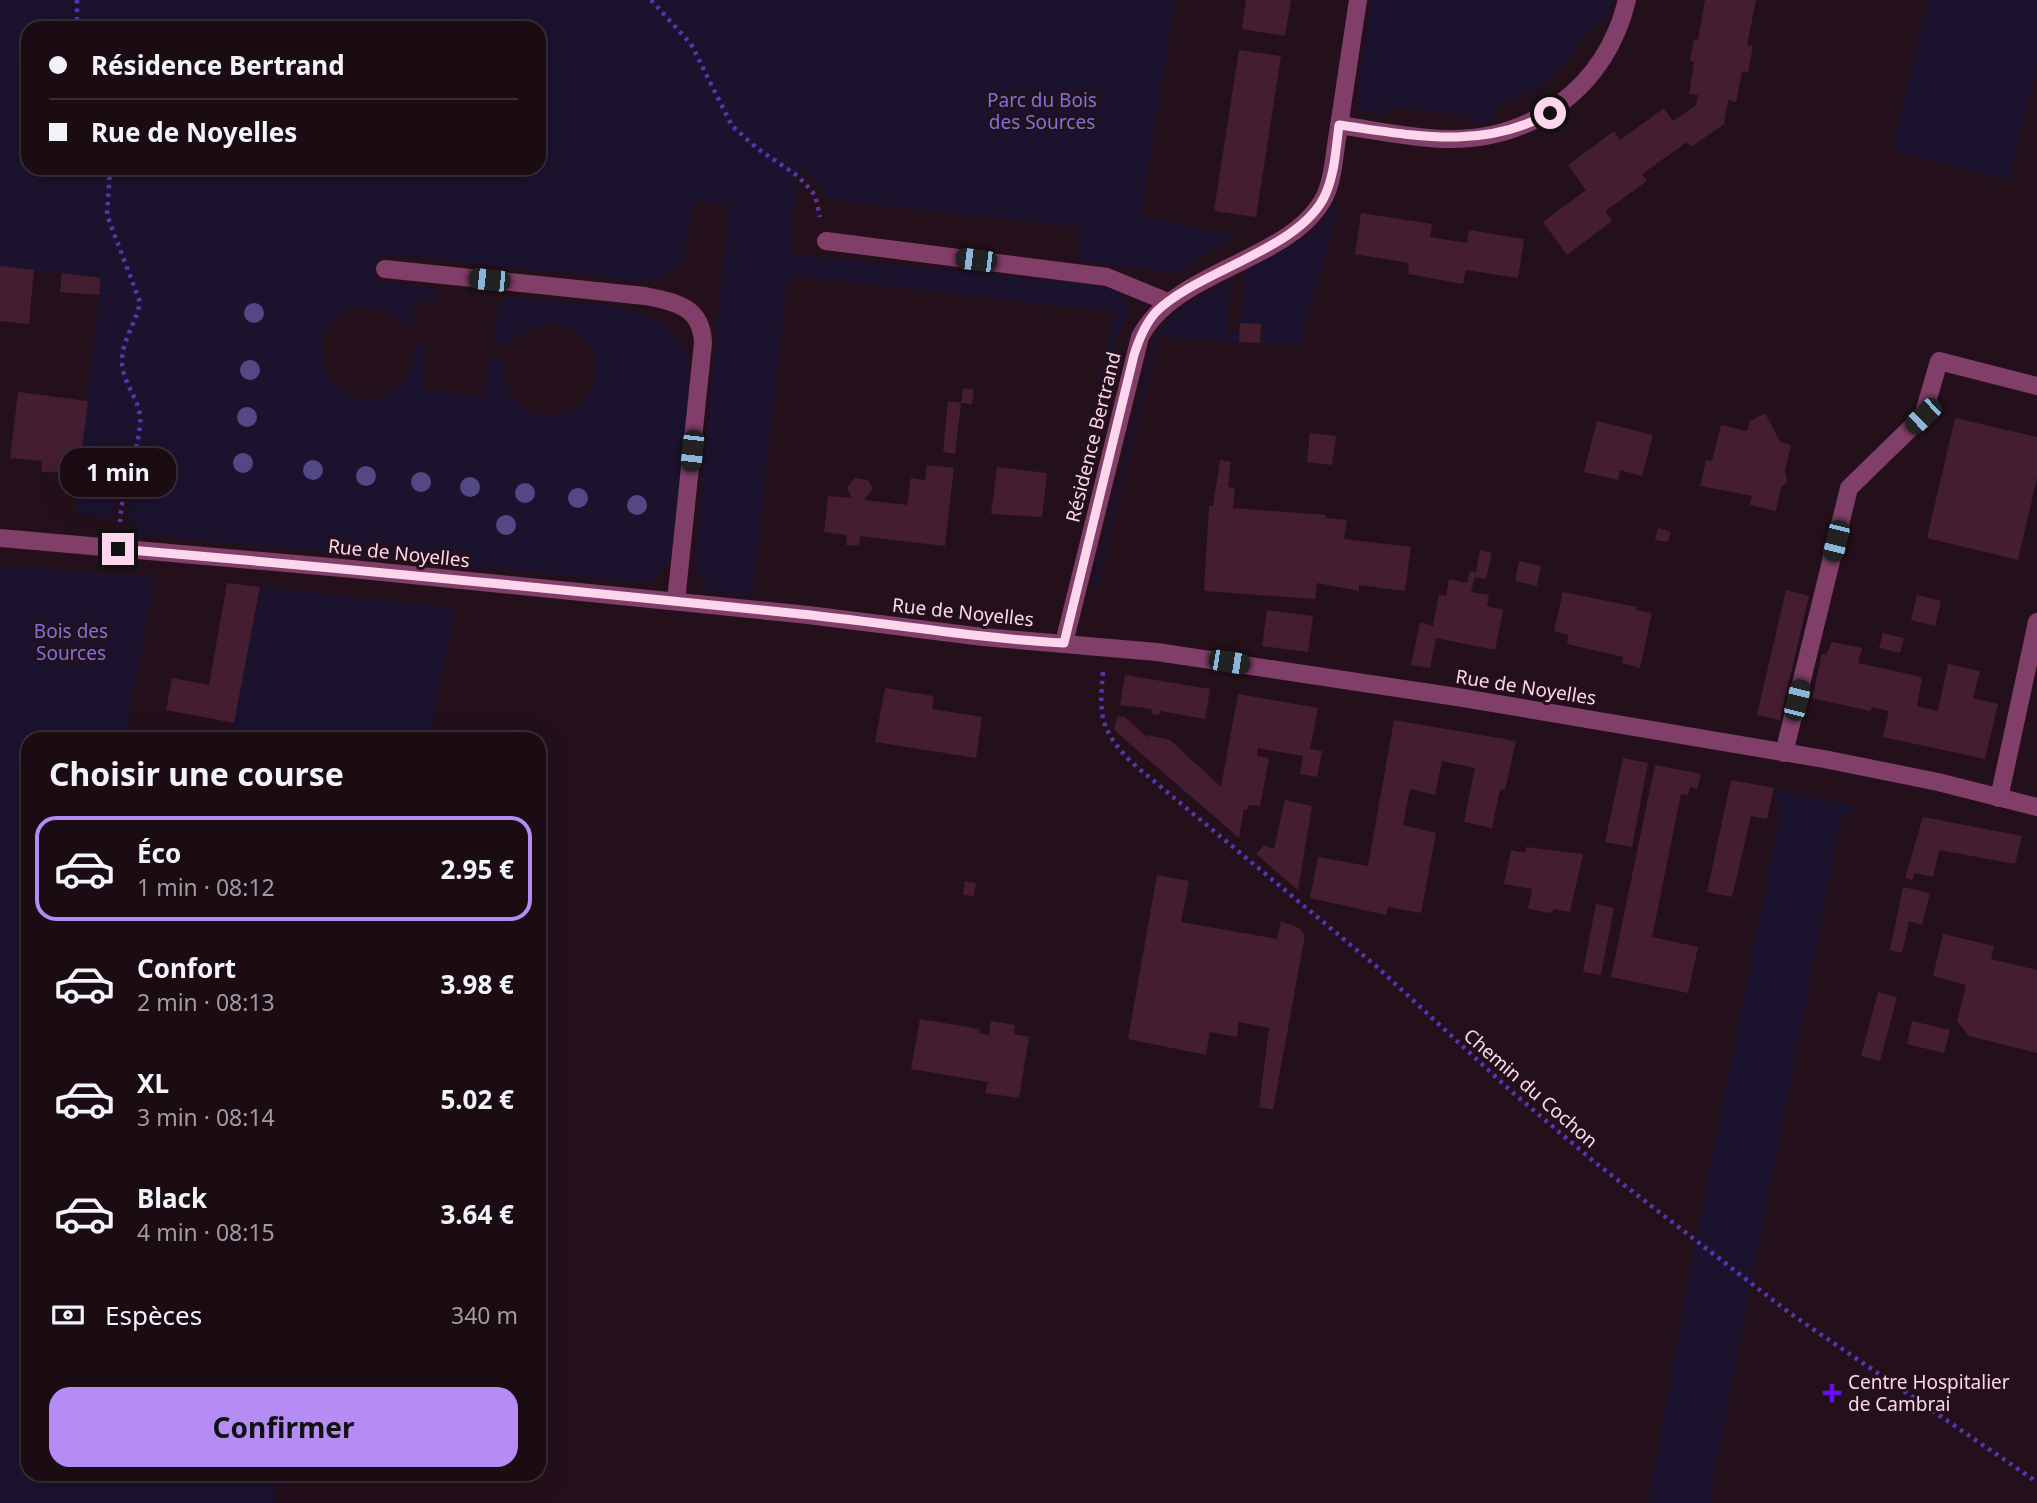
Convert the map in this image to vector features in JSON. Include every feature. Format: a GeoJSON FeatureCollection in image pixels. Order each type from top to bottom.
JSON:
{"type":"FeatureCollection","features":[{"type":"Feature","properties":{"kind":"street","name":"Résidence Bertrand"},"geometry":{"type":"LineString","coordinates":[[1064,643],[1134,355],[1147,323],[1168,302],[1279,239],[1308,219],[1326,194],[1358,0]]}},
{"type":"Feature","properties":{"kind":"street"},"geometry":{"type":"LineString","coordinates":[[1339,125],[1449,139],[1494,134],[1528,124],[1563,104],[1588,79],[1610,47],[1627,0]]}},
{"type":"Feature","properties":{"kind":"street"},"geometry":{"type":"LineString","coordinates":[[825,241],[1107,277],[1168,302]]}},
{"type":"Feature","properties":{"kind":"street"},"geometry":{"type":"LineString","coordinates":[[385,269],[645,296],[676,303],[689,309],[698,318],[704,343],[676,601]]}},
{"type":"Feature","properties":{"kind":"street"},"geometry":{"type":"LineString","coordinates":[[1784,753],[1850,488],[1923,416],[1938,360],[2037,386]]}},
{"type":"Feature","properties":{"kind":"street","name":"Rue de Noyelles"},"geometry":{"type":"LineString","coordinates":[[0,538],[676,601],[972,636],[1105,646],[1457,697],[1784,753],[1900,774],[2037,807]]}},
{"type":"Feature","properties":{"kind":"street"},"geometry":{"type":"LineString","coordinates":[[2000,799],[2037,622]]}},
{"type":"Feature","properties":{"kind":"path"},"geometry":{"type":"LineString","coordinates":[[77,0],[77,21]]}},
{"type":"Feature","properties":{"kind":"path"},"geometry":{"type":"LineString","coordinates":[[651,0],[691,44],[732,126],[758,149],[798,176],[815,195],[825,241]]}},
{"type":"Feature","properties":{"kind":"path"},"geometry":{"type":"LineString","coordinates":[[110,175],[107,215],[140,302],[126,337],[122,361],[126,381],[138,403],[140,425],[123,490],[118,549]]}},
{"type":"Feature","properties":{"kind":"path","name":"Chemin du Cochon"},"geometry":{"type":"LineString","coordinates":[[1105,646],[1101,719],[1106,734],[1131,762],[1376,966],[1512,1092],[1607,1172],[1791,1314],[2037,1482]]}},
{"type":"Feature","properties":{"kind":"green space","name":"Parc du Bois des Sources"},"geometry":{"type":"Polygon","coordinates":[[[0,0],[1175,0],[1141,216],[1238,236],[1173,273],[1077,260],[1080,227],[828,200],[815,180],[799,168],[790,254],[1092,284],[1117,292],[1130,309],[1114,347],[1071,524],[1064,523],[1116,312],[788,275],[752,596],[709,592],[697,572],[695,551],[729,205],[694,201],[683,261],[656,280],[639,282],[379,253],[376,280],[438,288],[436,303],[416,301],[409,329],[396,317],[381,311],[366,308],[351,310],[339,316],[329,326],[323,340],[322,357],[328,376],[339,390],[354,398],[371,400],[388,395],[402,385],[412,367],[415,343],[427,345],[423,390],[484,397],[489,355],[503,359],[509,390],[522,406],[530,412],[552,416],[570,411],[584,400],[594,381],[596,362],[590,346],[578,333],[563,325],[545,324],[527,330],[509,346],[493,344],[497,309],[505,296],[618,307],[655,319],[670,329],[681,343],[688,362],[691,386],[671,554],[660,574],[644,583],[131,534],[133,522],[127,520],[133,480],[118,478],[113,518],[74,515],[101,278],[0,266],[0,0]]]}},
{"type":"Feature","properties":{"kind":"green space"},"geometry":{"type":"Polygon","coordinates":[[[1371,0],[1614,0],[1609,17],[1591,30],[1546,83],[1502,105],[1495,111],[1490,123],[1477,125],[1465,115],[1389,107],[1378,117],[1361,109],[1357,96],[1371,0]]]}},
{"type":"Feature","properties":{"kind":"green space"},"geometry":{"type":"Polygon","coordinates":[[[1927,0],[2037,0],[2037,60],[2009,181],[1892,150],[1927,0]]]}},
{"type":"Feature","properties":{"kind":"green space"},"geometry":{"type":"Polygon","coordinates":[[[1334,206],[1339,207],[1299,346],[1260,343],[1261,324],[1240,323],[1245,272],[1311,233],[1334,206]]]}},
{"type":"Feature","properties":{"kind":"green space"},"geometry":{"type":"Polygon","coordinates":[[[1231,279],[1227,333],[1240,334],[1239,342],[1159,337],[1097,587],[1092,586],[1154,336],[1177,311],[1231,279]]]}},
{"type":"Feature","properties":{"kind":"green space","name":"Bois des Sources"},"geometry":{"type":"Polygon","coordinates":[[[0,565],[155,578],[126,732],[21,732],[21,1481],[280,1481],[275,1503],[0,1503],[0,565]]]}},
{"type":"Feature","properties":{"kind":"green space"},"geometry":{"type":"Polygon","coordinates":[[[260,587],[455,608],[430,732],[232,732],[260,587]]]}},
{"type":"Feature","properties":{"kind":"green space"},"geometry":{"type":"Polygon","coordinates":[[[1774,788],[1857,807],[1841,820],[1709,1503],[1648,1503],[1691,1265],[1781,808],[1772,795],[1774,788]]]}},
{"type":"Feature","properties":{"kind":"building"},"geometry":{"type":"Polygon","coordinates":[[[1246,0],[1291,0],[1285,36],[1242,29],[1246,0]]]}},
{"type":"Feature","properties":{"kind":"building"},"geometry":{"type":"Polygon","coordinates":[[[1705,0],[1756,0],[1747,45],[1753,46],[1748,73],[1742,71],[1736,102],[1728,100],[1724,124],[1691,147],[1687,142],[1642,174],[1647,181],[1605,211],[1612,221],[1567,255],[1543,222],[1586,190],[1568,165],[1614,131],[1620,140],[1664,108],[1673,121],[1696,105],[1698,95],[1689,94],[1694,61],[1690,61],[1694,39],[1698,40],[1705,0]]]}},
{"type":"Feature","properties":{"kind":"building"},"geometry":{"type":"Polygon","coordinates":[[[1239,50],[1281,56],[1256,217],[1214,211],[1239,50]]]}},
{"type":"Feature","properties":{"kind":"building"},"geometry":{"type":"Polygon","coordinates":[[[1361,213],[1432,224],[1430,237],[1467,243],[1469,230],[1524,239],[1518,278],[1466,270],[1463,284],[1408,274],[1409,263],[1355,254],[1361,213]]]}},
{"type":"Feature","properties":{"kind":"building"},"geometry":{"type":"Polygon","coordinates":[[[0,266],[34,270],[29,324],[0,321],[0,266]]]}},
{"type":"Feature","properties":{"kind":"building"},"geometry":{"type":"Polygon","coordinates":[[[62,273],[101,278],[99,295],[60,292],[62,273]]]}},
{"type":"Feature","properties":{"kind":"building"},"geometry":{"type":"Polygon","coordinates":[[[1240,323],[1261,324],[1260,343],[1239,342],[1240,323]]]}},
{"type":"Feature","properties":{"kind":"building"},"geometry":{"type":"Polygon","coordinates":[[[963,388],[974,390],[972,404],[961,403],[963,388]]]}},
{"type":"Feature","properties":{"kind":"building"},"geometry":{"type":"Polygon","coordinates":[[[18,392],[88,401],[79,473],[41,472],[42,461],[10,458],[18,392]]]}},
{"type":"Feature","properties":{"kind":"building"},"geometry":{"type":"Polygon","coordinates":[[[948,401],[961,403],[955,454],[943,452],[948,401]]]}},
{"type":"Feature","properties":{"kind":"building"},"geometry":{"type":"Polygon","coordinates":[[[1765,413],[1780,442],[1791,445],[1785,471],[1787,483],[1781,487],[1776,511],[1750,505],[1752,496],[1700,486],[1706,460],[1712,461],[1721,425],[1747,431],[1750,421],[1765,413]]]}},
{"type":"Feature","properties":{"kind":"building"},"geometry":{"type":"Polygon","coordinates":[[[1955,418],[2037,437],[2037,478],[2018,560],[1927,538],[1955,418]]]}},
{"type":"Feature","properties":{"kind":"building"},"geometry":{"type":"Polygon","coordinates":[[[1597,421],[1653,435],[1642,476],[1620,470],[1618,480],[1584,472],[1597,421]]]}},
{"type":"Feature","properties":{"kind":"building"},"geometry":{"type":"Polygon","coordinates":[[[1310,433],[1336,436],[1332,465],[1307,462],[1310,433]]]}},
{"type":"Feature","properties":{"kind":"building"},"geometry":{"type":"Polygon","coordinates":[[[1220,460],[1231,462],[1228,487],[1235,488],[1233,508],[1326,515],[1325,518],[1347,520],[1344,539],[1411,547],[1405,591],[1359,585],[1359,591],[1317,583],[1315,599],[1204,591],[1209,506],[1213,506],[1220,460]]]}},
{"type":"Feature","properties":{"kind":"building"},"geometry":{"type":"Polygon","coordinates":[[[927,465],[954,468],[945,546],[860,536],[859,546],[846,545],[847,535],[824,532],[828,496],[852,498],[847,488],[855,478],[868,480],[873,489],[864,500],[907,505],[911,478],[925,480],[927,465]]]}},
{"type":"Feature","properties":{"kind":"building"},"geometry":{"type":"Polygon","coordinates":[[[997,467],[1047,473],[1042,517],[991,514],[997,467]]]}},
{"type":"Feature","properties":{"kind":"building"},"geometry":{"type":"Polygon","coordinates":[[[1658,528],[1671,532],[1668,542],[1655,540],[1658,528]]]}},
{"type":"Feature","properties":{"kind":"building"},"geometry":{"type":"Polygon","coordinates":[[[1480,550],[1492,553],[1486,579],[1475,577],[1471,592],[1489,595],[1487,606],[1503,610],[1495,650],[1436,638],[1430,668],[1411,665],[1420,622],[1433,626],[1439,595],[1446,596],[1449,579],[1467,583],[1470,571],[1476,572],[1480,550]]]}},
{"type":"Feature","properties":{"kind":"building"},"geometry":{"type":"Polygon","coordinates":[[[1519,561],[1541,566],[1537,586],[1515,581],[1519,561]]]}},
{"type":"Feature","properties":{"kind":"building"},"geometry":{"type":"Polygon","coordinates":[[[227,583],[260,587],[234,723],[166,710],[172,678],[209,685],[227,583]]]}},
{"type":"Feature","properties":{"kind":"building"},"geometry":{"type":"Polygon","coordinates":[[[1786,590],[1809,596],[1780,720],[1757,715],[1786,590]]]}},
{"type":"Feature","properties":{"kind":"building"},"geometry":{"type":"Polygon","coordinates":[[[1563,592],[1637,607],[1636,610],[1652,613],[1640,668],[1622,663],[1623,657],[1567,644],[1568,635],[1554,631],[1563,592]]]}},
{"type":"Feature","properties":{"kind":"building"},"geometry":{"type":"Polygon","coordinates":[[[1917,595],[1941,601],[1935,626],[1911,620],[1917,595]]]}},
{"type":"Feature","properties":{"kind":"building"},"geometry":{"type":"Polygon","coordinates":[[[1267,610],[1313,616],[1308,652],[1262,646],[1267,610]]]}},
{"type":"Feature","properties":{"kind":"building"},"geometry":{"type":"Polygon","coordinates":[[[1883,633],[1904,638],[1900,653],[1879,648],[1883,633]]]}},
{"type":"Feature","properties":{"kind":"building"},"geometry":{"type":"Polygon","coordinates":[[[1832,642],[1862,648],[1858,663],[1922,677],[1917,706],[1938,711],[1948,664],[1980,671],[1973,698],[1998,704],[1985,759],[1883,737],[1889,711],[1872,707],[1870,711],[1812,698],[1822,654],[1826,655],[1832,642]]]}},
{"type":"Feature","properties":{"kind":"building"},"geometry":{"type":"Polygon","coordinates":[[[1125,675],[1210,689],[1205,719],[1160,711],[1159,715],[1151,714],[1152,709],[1120,705],[1125,675]]]}},
{"type":"Feature","properties":{"kind":"building"},"geometry":{"type":"Polygon","coordinates":[[[885,688],[934,696],[932,709],[982,717],[976,758],[875,742],[885,688]]]}},
{"type":"Feature","properties":{"kind":"building"},"geometry":{"type":"Polygon","coordinates":[[[1238,694],[1318,708],[1310,749],[1322,751],[1317,777],[1300,774],[1303,756],[1258,748],[1257,756],[1269,758],[1260,806],[1248,805],[1247,810],[1244,809],[1239,838],[1114,730],[1117,716],[1125,717],[1148,738],[1148,735],[1170,740],[1221,787],[1238,694]]]}},
{"type":"Feature","properties":{"kind":"building"},"geometry":{"type":"Polygon","coordinates":[[[1394,720],[1516,741],[1505,790],[1500,789],[1492,828],[1464,822],[1475,768],[1442,761],[1435,795],[1410,789],[1403,825],[1436,833],[1421,913],[1388,907],[1386,915],[1310,898],[1318,857],[1368,866],[1394,720]]]}},
{"type":"Feature","properties":{"kind":"building"},"geometry":{"type":"Polygon","coordinates":[[[1623,758],[1648,763],[1632,847],[1605,842],[1623,758]]]}},
{"type":"Feature","properties":{"kind":"building"},"geometry":{"type":"Polygon","coordinates":[[[1655,765],[1701,774],[1697,789],[1690,787],[1688,795],[1681,794],[1652,937],[1698,947],[1688,993],[1611,977],[1655,765]]]}},
{"type":"Feature","properties":{"kind":"building"},"geometry":{"type":"Polygon","coordinates":[[[1731,780],[1774,788],[1767,819],[1751,816],[1732,897],[1707,892],[1731,780]]]}},
{"type":"Feature","properties":{"kind":"building"},"geometry":{"type":"Polygon","coordinates":[[[1285,800],[1312,806],[1298,890],[1256,854],[1264,845],[1274,849],[1285,800]]]}},
{"type":"Feature","properties":{"kind":"building"},"geometry":{"type":"Polygon","coordinates":[[[1923,817],[2022,836],[2015,864],[1939,850],[1933,877],[1915,873],[1912,880],[1905,878],[1923,817]]]}},
{"type":"Feature","properties":{"kind":"building"},"geometry":{"type":"Polygon","coordinates":[[[1526,847],[1583,854],[1570,912],[1555,909],[1550,913],[1528,909],[1532,889],[1504,884],[1511,850],[1525,853],[1526,847]]]}},
{"type":"Feature","properties":{"kind":"building"},"geometry":{"type":"Polygon","coordinates":[[[1157,875],[1189,881],[1181,922],[1277,939],[1281,921],[1299,928],[1305,935],[1273,1110],[1259,1107],[1269,1028],[1239,1022],[1237,1037],[1210,1032],[1206,1055],[1128,1039],[1157,875]]]}},
{"type":"Feature","properties":{"kind":"building"},"geometry":{"type":"Polygon","coordinates":[[[965,881],[976,883],[974,896],[963,895],[965,881]]]}},
{"type":"Feature","properties":{"kind":"building"},"geometry":{"type":"Polygon","coordinates":[[[1903,887],[1930,893],[1922,925],[1909,921],[1902,953],[1890,950],[1903,887]]]}},
{"type":"Feature","properties":{"kind":"building"},"geometry":{"type":"Polygon","coordinates":[[[1596,904],[1614,908],[1601,975],[1583,972],[1596,904]]]}},
{"type":"Feature","properties":{"kind":"building"},"geometry":{"type":"Polygon","coordinates":[[[1943,934],[1994,946],[1991,959],[2037,970],[2037,1053],[1969,1036],[1957,1021],[1966,985],[1933,976],[1943,934]]]}},
{"type":"Feature","properties":{"kind":"building"},"geometry":{"type":"Polygon","coordinates":[[[1878,992],[1897,997],[1880,1061],[1861,1056],[1878,992]]]}},
{"type":"Feature","properties":{"kind":"building"},"geometry":{"type":"Polygon","coordinates":[[[920,1019],[980,1029],[979,1033],[989,1035],[991,1021],[1015,1025],[1014,1034],[1029,1037],[1019,1098],[985,1093],[988,1082],[911,1069],[920,1019]]]}},
{"type":"Feature","properties":{"kind":"building"},"geometry":{"type":"Polygon","coordinates":[[[1912,1021],[1950,1030],[1944,1053],[1907,1044],[1912,1021]]]}},
{"type":"Feature","properties":{"kind":"place","name":"Centre Hospitalier de Cambrai"},"geometry":{"type":"Point","coordinates":[1832,1393]}},
{"type":"Feature","properties":{"kind":"route"},"geometry":{"type":"LineString","coordinates":[[118,549],[508,584],[866,621],[961,635],[1064,643],[1134,355],[1147,323],[1157,312],[1168,302],[1279,239],[1308,219],[1326,194],[1339,125],[1438,139],[1464,139],[1508,131],[1550,113]]}}]}
